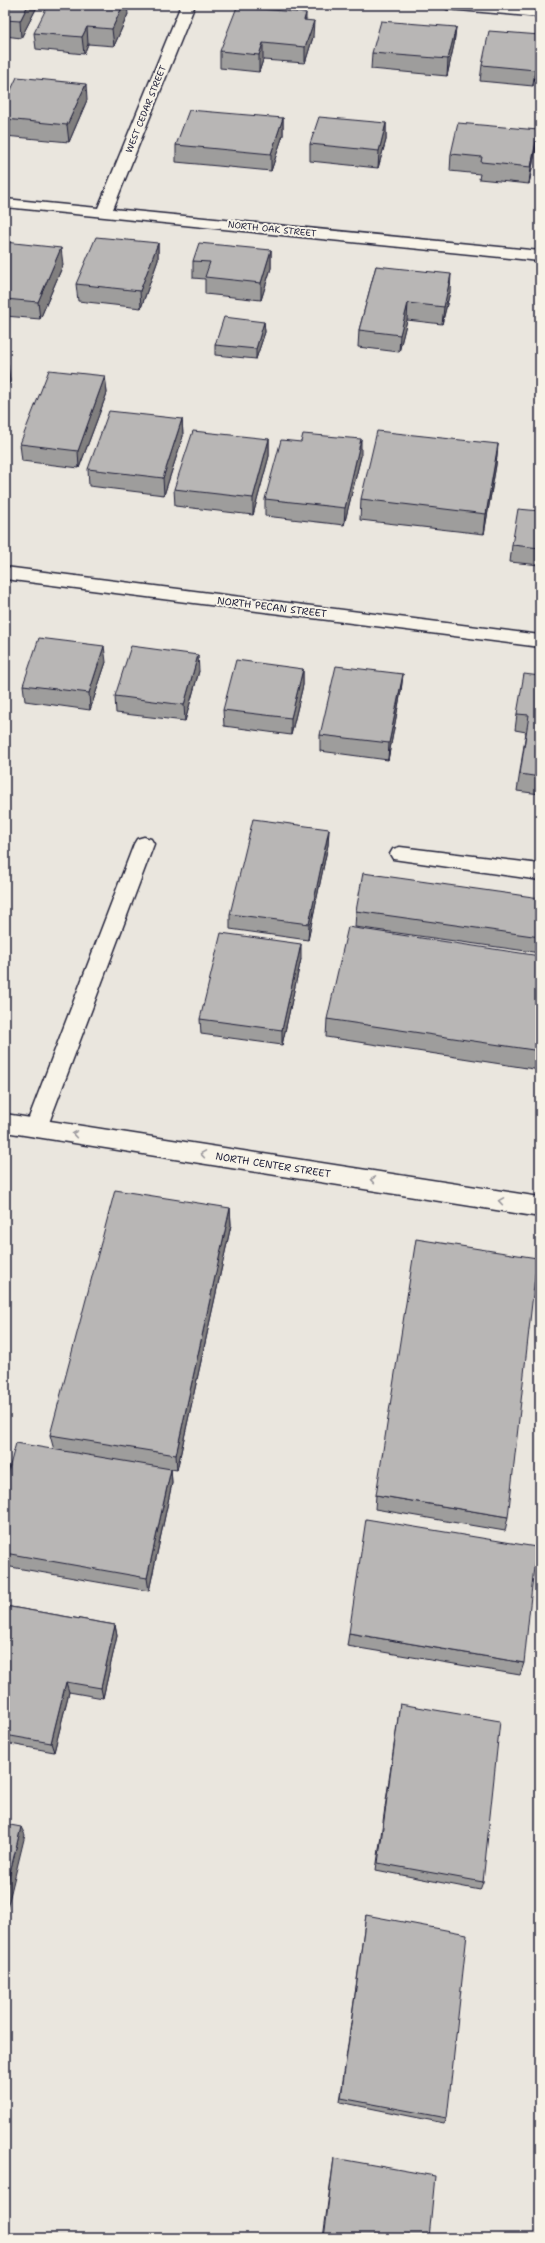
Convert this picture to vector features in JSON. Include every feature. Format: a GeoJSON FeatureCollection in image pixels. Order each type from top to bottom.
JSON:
{"type":"FeatureCollection","features":[{"type":"Feature","properties":{"kind":"street","name":"WEST CEDAR STREET"},"geometry":{"type":"LineString","coordinates":[[104,212],[188,5]]}},
{"type":"Feature","properties":{"kind":"street"},"geometry":{"type":"LineString","coordinates":[[447,5],[540,13]]}},
{"type":"Feature","properties":{"kind":"street","name":"NORTH OAK STREET"},"geometry":{"type":"LineString","coordinates":[[5,202],[540,256]]}},
{"type":"Feature","properties":{"kind":"street","name":"NORTH PECAN STREET"},"geometry":{"type":"LineString","coordinates":[[5,573],[540,641]]}},
{"type":"Feature","properties":{"kind":"street"},"geometry":{"type":"LineString","coordinates":[[36,1128],[144,844]]}},
{"type":"Feature","properties":{"kind":"street"},"geometry":{"type":"LineString","coordinates":[[400,854],[540,872]]}},
{"type":"Feature","properties":{"kind":"street","name":"NORTH CENTER STREET"},"geometry":{"type":"LineString","coordinates":[[5,1123],[540,1206]]}},
{"type":"Feature","properties":{"kind":"building"},"geometry":{"type":"Polygon","coordinates":[[[5,5],[28,5],[20,21],[5,20],[5,5]]]}},
{"type":"Feature","properties":{"kind":"building"},"geometry":{"type":"Polygon","coordinates":[[[48,5],[123,5],[112,29],[87,27],[82,37],[34,33],[48,5]]]}},
{"type":"Feature","properties":{"kind":"building"},"geometry":{"type":"Polygon","coordinates":[[[237,7],[306,13],[304,20],[314,21],[305,47],[263,43],[259,55],[220,51],[237,7]]]}},
{"type":"Feature","properties":{"kind":"building"},"geometry":{"type":"Polygon","coordinates":[[[381,21],[456,27],[448,59],[372,53],[381,21]]]}},
{"type":"Feature","properties":{"kind":"building"},"geometry":{"type":"Polygon","coordinates":[[[489,31],[540,35],[540,54],[538,54],[535,70],[482,65],[489,31]]]}},
{"type":"Feature","properties":{"kind":"building"},"geometry":{"type":"Polygon","coordinates":[[[17,77],[86,84],[67,125],[5,119],[5,103],[17,77]]]}},
{"type":"Feature","properties":{"kind":"building"},"geometry":{"type":"Polygon","coordinates":[[[189,110],[283,118],[271,154],[176,145],[189,110]]]}},
{"type":"Feature","properties":{"kind":"building"},"geometry":{"type":"Polygon","coordinates":[[[319,117],[386,123],[379,151],[310,144],[319,117]]]}},
{"type":"Feature","properties":{"kind":"building"},"geometry":{"type":"Polygon","coordinates":[[[458,123],[538,130],[531,167],[481,162],[482,157],[451,154],[458,123]]]}},
{"type":"Feature","properties":{"kind":"building"},"geometry":{"type":"Polygon","coordinates":[[[96,237],[158,243],[140,291],[76,284],[96,237]]]}},
{"type":"Feature","properties":{"kind":"building"},"geometry":{"type":"Polygon","coordinates":[[[5,242],[61,248],[38,302],[5,299],[5,242]]]}},
{"type":"Feature","properties":{"kind":"building"},"geometry":{"type":"Polygon","coordinates":[[[199,243],[271,250],[261,283],[205,277],[210,262],[193,261],[199,243]]]}},
{"type":"Feature","properties":{"kind":"building"},"geometry":{"type":"Polygon","coordinates":[[[376,266],[451,274],[444,307],[408,303],[400,335],[359,330],[376,266]]]}},
{"type":"Feature","properties":{"kind":"building"},"geometry":{"type":"Polygon","coordinates":[[[224,317],[264,322],[256,349],[215,345],[224,317]]]}},
{"type":"Feature","properties":{"kind":"building"},"geometry":{"type":"Polygon","coordinates":[[[5,363],[8,364],[5,371],[5,363]]]}},
{"type":"Feature","properties":{"kind":"building"},"geometry":{"type":"Polygon","coordinates":[[[49,370],[105,376],[78,451],[20,444],[49,370]]]}},
{"type":"Feature","properties":{"kind":"building"},"geometry":{"type":"Polygon","coordinates":[[[109,411],[182,419],[163,478],[88,469],[109,411]]]}},
{"type":"Feature","properties":{"kind":"building"},"geometry":{"type":"Polygon","coordinates":[[[193,431],[269,439],[253,498],[174,489],[193,431]]]}},
{"type":"Feature","properties":{"kind":"building"},"geometry":{"type":"Polygon","coordinates":[[[377,431],[498,444],[486,514],[361,499],[377,431]]]}},
{"type":"Feature","properties":{"kind":"building"},"geometry":{"type":"Polygon","coordinates":[[[303,434],[361,439],[345,508],[265,499],[281,440],[301,442],[303,434]]]}},
{"type":"Feature","properties":{"kind":"building"},"geometry":{"type":"Polygon","coordinates":[[[518,509],[540,511],[540,548],[512,545],[518,509]]]}},
{"type":"Feature","properties":{"kind":"building"},"geometry":{"type":"Polygon","coordinates":[[[39,638],[104,646],[89,693],[23,685],[39,638]]]}},
{"type":"Feature","properties":{"kind":"building"},"geometry":{"type":"Polygon","coordinates":[[[131,646],[198,655],[184,705],[115,696],[131,646]]]}},
{"type":"Feature","properties":{"kind":"building"},"geometry":{"type":"Polygon","coordinates":[[[236,660],[303,669],[291,718],[223,710],[236,660]]]}},
{"type":"Feature","properties":{"kind":"building"},"geometry":{"type":"Polygon","coordinates":[[[336,666],[403,674],[389,743],[320,735],[336,666]]]}},
{"type":"Feature","properties":{"kind":"building"},"geometry":{"type":"Polygon","coordinates":[[[524,674],[540,676],[540,777],[520,774],[529,715],[517,714],[524,674]]]}},
{"type":"Feature","properties":{"kind":"building"},"geometry":{"type":"Polygon","coordinates":[[[253,819],[329,829],[309,924],[230,914],[253,819]]]}},
{"type":"Feature","properties":{"kind":"building"},"geometry":{"type":"Polygon","coordinates":[[[363,873],[540,898],[540,937],[356,911],[363,873]]]}},
{"type":"Feature","properties":{"kind":"building"},"geometry":{"type":"Polygon","coordinates":[[[348,927],[540,956],[540,1051],[327,1019],[348,927]]]}},
{"type":"Feature","properties":{"kind":"building"},"geometry":{"type":"Polygon","coordinates":[[[221,933],[301,944],[282,1030],[200,1019],[221,933]]]}},
{"type":"Feature","properties":{"kind":"building"},"geometry":{"type":"Polygon","coordinates":[[[115,1190],[230,1208],[176,1455],[50,1435],[115,1190]]]}},
{"type":"Feature","properties":{"kind":"building"},"geometry":{"type":"Polygon","coordinates":[[[416,1239],[537,1258],[508,1517],[376,1495],[416,1239]]]}},
{"type":"Feature","properties":{"kind":"building"},"geometry":{"type":"Polygon","coordinates":[[[16,1443],[171,1469],[147,1578],[5,1553],[5,1484],[16,1443]]]}},
{"type":"Feature","properties":{"kind":"building"},"geometry":{"type":"Polygon","coordinates":[[[366,1519],[536,1547],[524,1663],[349,1633],[366,1519]]]}},
{"type":"Feature","properties":{"kind":"building"},"geometry":{"type":"Polygon","coordinates":[[[5,1606],[115,1625],[101,1688],[66,1682],[51,1743],[5,1735],[5,1606]]]}},
{"type":"Feature","properties":{"kind":"building"},"geometry":{"type":"Polygon","coordinates":[[[400,1704],[500,1721],[483,1882],[378,1863],[400,1704]]]}},
{"type":"Feature","properties":{"kind":"building"},"geometry":{"type":"Polygon","coordinates":[[[5,1824],[21,1827],[5,1893],[5,1824]]]}},
{"type":"Feature","properties":{"kind":"building"},"geometry":{"type":"Polygon","coordinates":[[[366,1915],[467,1934],[447,2118],[341,2098],[366,1915]]]}},
{"type":"Feature","properties":{"kind":"building"},"geometry":{"type":"Polygon","coordinates":[[[334,2158],[435,2176],[429,2238],[324,2238],[334,2158]]]}}]}
